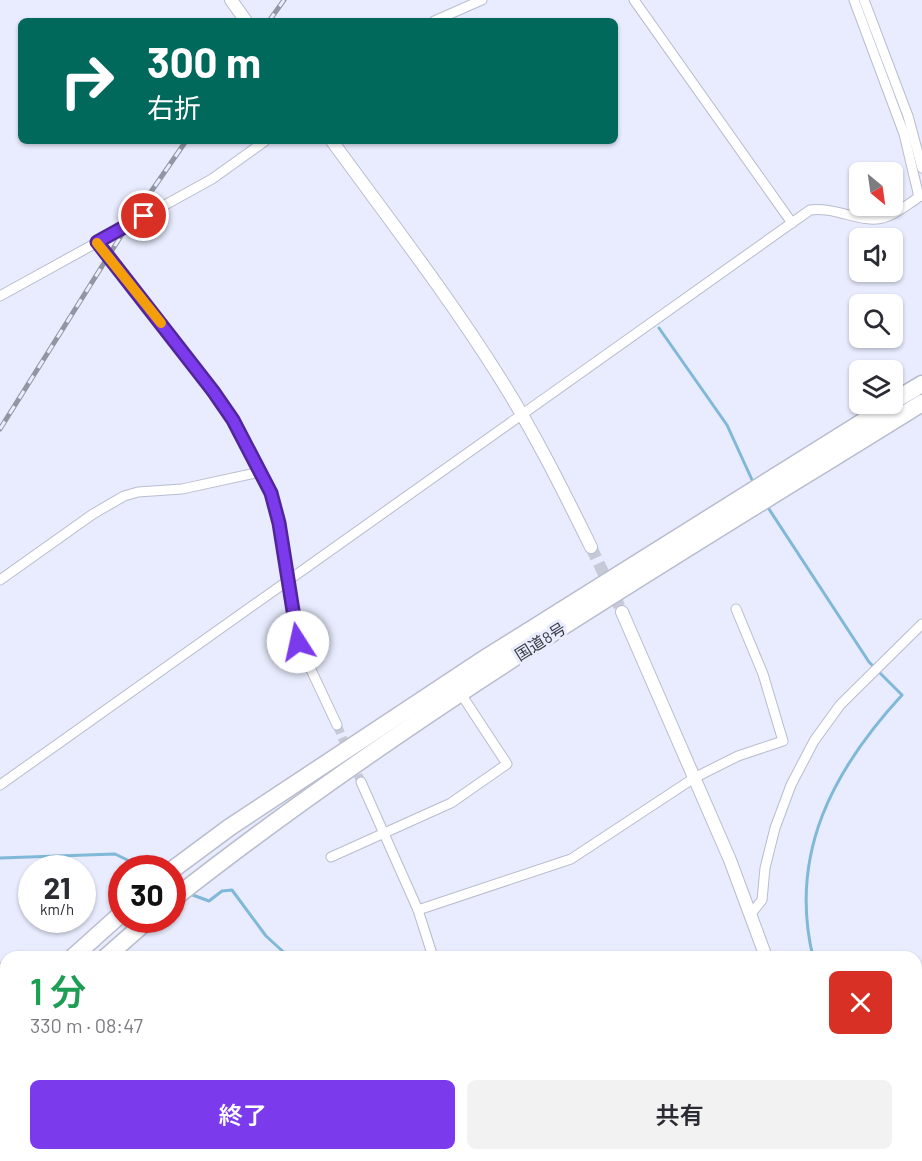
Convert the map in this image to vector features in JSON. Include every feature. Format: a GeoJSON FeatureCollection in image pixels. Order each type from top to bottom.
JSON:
{"type":"FeatureCollection","features":[{"type":"Feature","properties":{"kind":"highway","name":"国道8号"},"geometry":{"type":"LineString","coordinates":[[903,396],[922,384]]}},
{"type":"Feature","properties":{"kind":"highway","name":"国道8号"},"geometry":{"type":"LineString","coordinates":[[186,889],[243,845],[496,668],[922,403]]}},
{"type":"Feature","properties":{"kind":"highway","name":"国道8号"},"geometry":{"type":"LineString","coordinates":[[186,860],[230,827],[487,657],[874,414]]}},
{"type":"Feature","properties":{"kind":"highway"},"geometry":{"type":"LineString","coordinates":[[80,951],[108,926]]}},
{"type":"Feature","properties":{"kind":"highway"},"geometry":{"type":"LineString","coordinates":[[113,951],[133,933]]}},
{"type":"Feature","properties":{"kind":"street"},"geometry":{"type":"LineString","coordinates":[[231,0],[244,18]]}},
{"type":"Feature","properties":{"kind":"street"},"geometry":{"type":"LineString","coordinates":[[441,18],[482,0]]}},
{"type":"Feature","properties":{"kind":"street"},"geometry":{"type":"LineString","coordinates":[[634,0],[792,223]]}},
{"type":"Feature","properties":{"kind":"street"},"geometry":{"type":"LineString","coordinates":[[0,785],[810,210],[817,209],[880,220],[889,217],[919,196],[904,134],[854,0]]}},
{"type":"Feature","properties":{"kind":"street"},"geometry":{"type":"LineString","coordinates":[[864,0],[908,116],[922,168]]}},
{"type":"Feature","properties":{"kind":"street"},"geometry":{"type":"LineString","coordinates":[[0,296],[212,179],[261,144]]}},
{"type":"Feature","properties":{"kind":"street"},"geometry":{"type":"LineString","coordinates":[[334,144],[467,327],[522,413],[591,547]]}},
{"type":"Feature","properties":{"kind":"street"},"geometry":{"type":"LineString","coordinates":[[97,242],[213,391],[233,420],[271,493],[279,523],[298,642],[337,725]]}},
{"type":"Feature","properties":{"kind":"street"},"geometry":{"type":"LineString","coordinates":[[0,580],[93,514],[124,496],[138,492],[183,489],[260,472]]}},
{"type":"Feature","properties":{"kind":"street"},"geometry":{"type":"LineString","coordinates":[[418,910],[571,859],[694,778],[738,756],[783,741],[763,674],[736,609]]}},
{"type":"Feature","properties":{"kind":"street"},"geometry":{"type":"LineString","coordinates":[[622,612],[730,860],[764,951]]}},
{"type":"Feature","properties":{"kind":"street"},"geometry":{"type":"LineString","coordinates":[[750,915],[762,900],[765,868],[775,828],[791,785],[813,741],[840,705],[922,624]]}},
{"type":"Feature","properties":{"kind":"street"},"geometry":{"type":"LineString","coordinates":[[331,857],[451,803],[507,764],[461,694]]}},
{"type":"Feature","properties":{"kind":"street"},"geometry":{"type":"LineString","coordinates":[[361,782],[418,910],[431,951]]}},
{"type":"Feature","properties":{"kind":"waterway"},"geometry":{"type":"LineString","coordinates":[[659,328],[727,425],[753,482]]}},
{"type":"Feature","properties":{"kind":"waterway"},"geometry":{"type":"LineString","coordinates":[[767,506],[869,662],[902,695],[856,753],[837,783],[823,815],[812,848],[807,883],[807,919],[812,951]]}},
{"type":"Feature","properties":{"kind":"waterway"},"geometry":{"type":"LineString","coordinates":[[0,858],[117,855]]}},
{"type":"Feature","properties":{"kind":"waterway"},"geometry":{"type":"LineString","coordinates":[[190,894],[209,901],[222,891],[232,890],[266,936],[282,951]]}},
{"type":"Feature","properties":{"kind":"tunnel"},"geometry":{"type":"LineString","coordinates":[[591,547],[622,612]]}},
{"type":"Feature","properties":{"kind":"tunnel"},"geometry":{"type":"LineString","coordinates":[[337,725],[361,782]]}},
{"type":"Feature","properties":{"kind":"railway"},"geometry":{"type":"LineString","coordinates":[[271,18],[284,0]]}},
{"type":"Feature","properties":{"kind":"railway"},"geometry":{"type":"LineString","coordinates":[[0,429],[126,228],[184,144]]}},
{"type":"Feature","properties":{"kind":"slow traffic"},"geometry":{"type":"LineString","coordinates":[[97,243],[161,323]]}},
{"type":"Feature","properties":{"kind":"route"},"geometry":{"type":"LineString","coordinates":[[144,216],[97,242],[213,391],[233,420],[271,493],[279,523],[298,642]]}}]}
